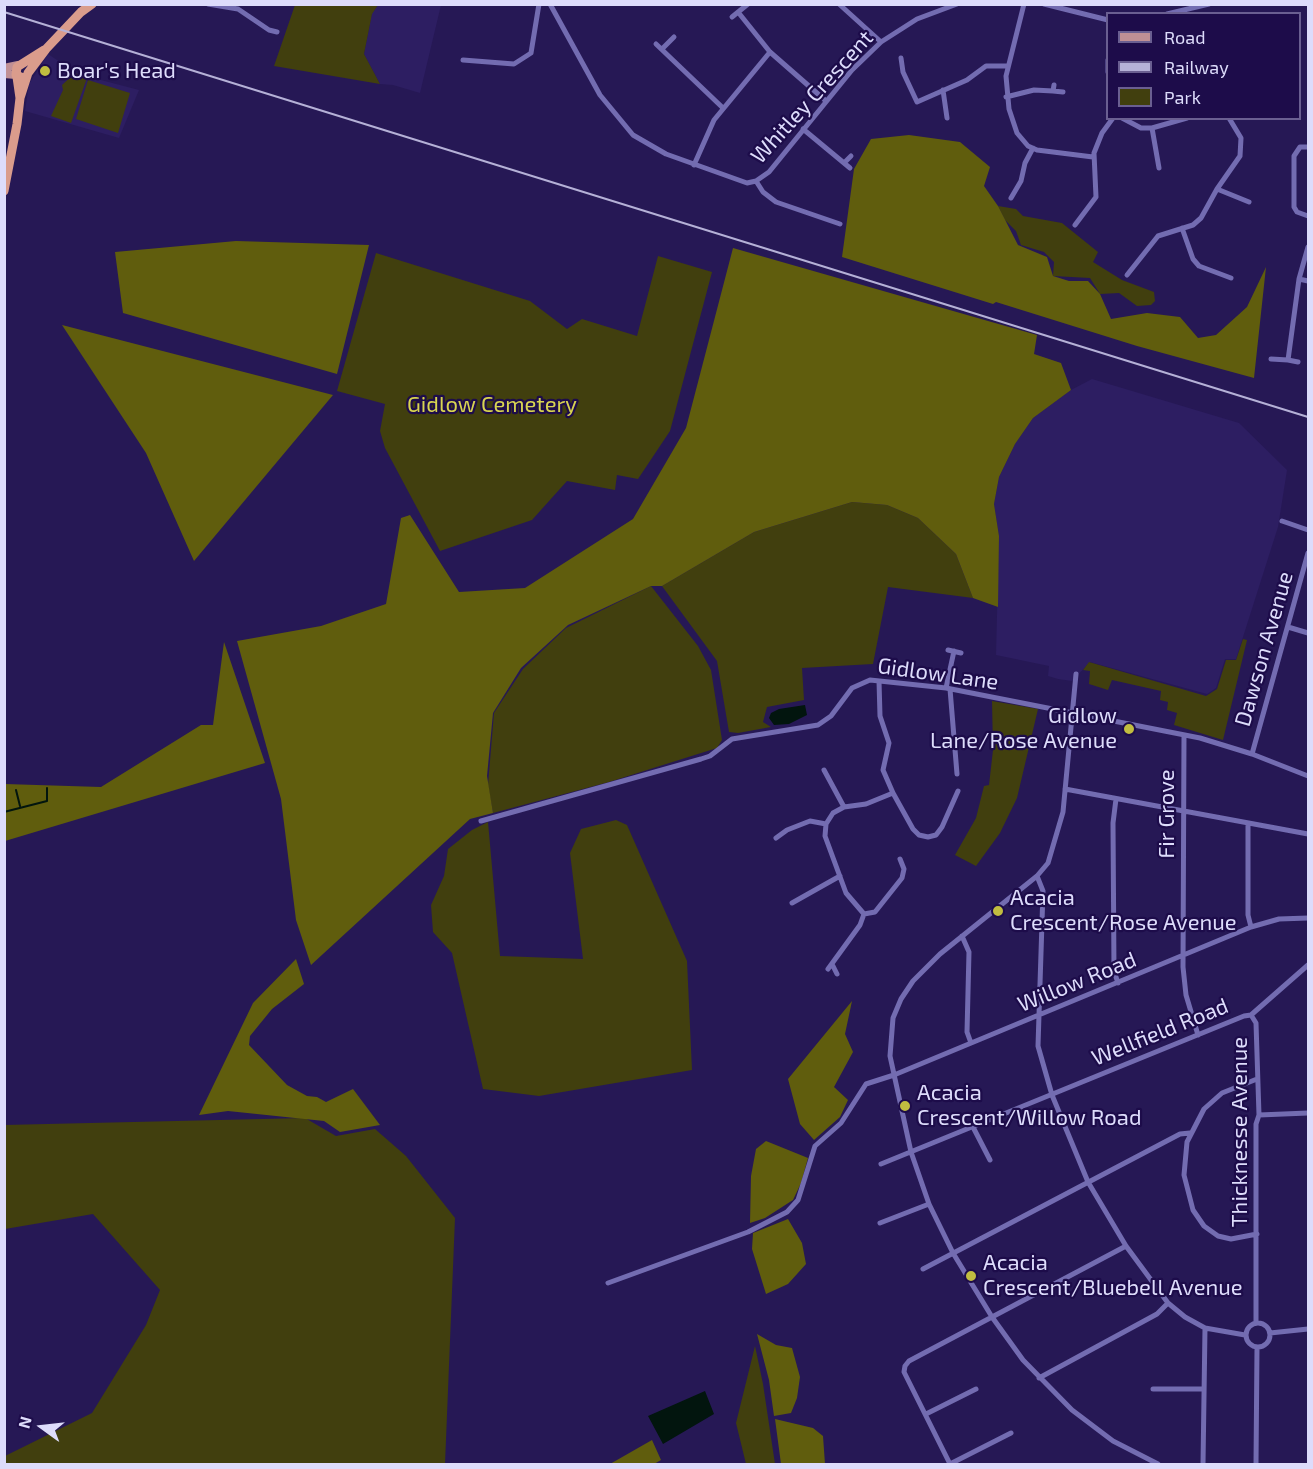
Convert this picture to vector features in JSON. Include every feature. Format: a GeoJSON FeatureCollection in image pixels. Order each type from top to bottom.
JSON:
{"type":"FeatureCollection","features":[{"type":"Feature","properties":{"kind":"highway"},"geometry":{"type":"LineString","coordinates":[[4,191],[20,98],[21,72],[89,7]]}},
{"type":"Feature","properties":{"kind":"main road"},"geometry":{"type":"LineString","coordinates":[[4,68],[21,72]]}},
{"type":"Feature","properties":{"kind":"main road"},"geometry":{"type":"LineString","coordinates":[[4,74],[21,72]]}},
{"type":"Feature","properties":{"kind":"street"},"geometry":{"type":"LineString","coordinates":[[208,4],[238,7],[269,30],[276,32]]}},
{"type":"Feature","properties":{"kind":"street"},"geometry":{"type":"LineString","coordinates":[[463,60],[514,64],[531,53],[539,4]]}},
{"type":"Feature","properties":{"kind":"street"},"geometry":{"type":"LineString","coordinates":[[550,4],[590,78],[623,125],[646,145],[740,182],[756,181],[763,192],[776,201],[840,224]]}},
{"type":"Feature","properties":{"kind":"street"},"geometry":{"type":"LineString","coordinates":[[732,17],[747,4]]}},
{"type":"Feature","properties":{"kind":"street"},"geometry":{"type":"LineString","coordinates":[[839,4],[881,42]]}},
{"type":"Feature","properties":{"kind":"street","name":"Whitley Crescent"},"geometry":{"type":"LineString","coordinates":[[756,181],[769,172],[862,59],[881,42],[916,19],[957,4]]}},
{"type":"Feature","properties":{"kind":"street"},"geometry":{"type":"LineString","coordinates":[[1024,4],[1007,66],[1006,97],[1017,134],[1033,148],[1093,157]]}},
{"type":"Feature","properties":{"kind":"street"},"geometry":{"type":"LineString","coordinates":[[1044,4],[1106,20]]}},
{"type":"Feature","properties":{"kind":"street"},"geometry":{"type":"LineString","coordinates":[[1175,12],[1209,4]]}},
{"type":"Feature","properties":{"kind":"street"},"geometry":{"type":"LineString","coordinates":[[738,12],[770,52],[826,101]]}},
{"type":"Feature","properties":{"kind":"street"},"geometry":{"type":"LineString","coordinates":[[663,48],[674,38]]}},
{"type":"Feature","properties":{"kind":"street"},"geometry":{"type":"LineString","coordinates":[[656,44],[663,48],[680,69],[723,108]]}},
{"type":"Feature","properties":{"kind":"street"},"geometry":{"type":"LineString","coordinates":[[693,165],[710,127],[770,52]]}},
{"type":"Feature","properties":{"kind":"street"},"geometry":{"type":"LineString","coordinates":[[901,58],[903,72],[917,102],[972,77],[986,66],[1007,66]]}},
{"type":"Feature","properties":{"kind":"street"},"geometry":{"type":"LineString","coordinates":[[1006,97],[1054,88],[1063,92]]}},
{"type":"Feature","properties":{"kind":"street"},"geometry":{"type":"LineString","coordinates":[[943,90],[947,118]]}},
{"type":"Feature","properties":{"kind":"street"},"geometry":{"type":"LineString","coordinates":[[1075,225],[1096,197],[1093,157],[1102,133],[1112,120]]}},
{"type":"Feature","properties":{"kind":"street"},"geometry":{"type":"LineString","coordinates":[[1126,120],[1141,128],[1152,129],[1174,121]]}},
{"type":"Feature","properties":{"kind":"street"},"geometry":{"type":"LineString","coordinates":[[1127,275],[1158,236],[1193,225],[1201,218],[1217,189],[1237,162],[1241,151],[1239,132],[1230,120]]}},
{"type":"Feature","properties":{"kind":"street"},"geometry":{"type":"LineString","coordinates":[[803,129],[850,168]]}},
{"type":"Feature","properties":{"kind":"street"},"geometry":{"type":"LineString","coordinates":[[1152,129],[1159,168]]}},
{"type":"Feature","properties":{"kind":"street"},"geometry":{"type":"LineString","coordinates":[[1308,147],[1300,147],[1294,156],[1294,207],[1298,212],[1308,216]]}},
{"type":"Feature","properties":{"kind":"street"},"geometry":{"type":"LineString","coordinates":[[1011,199],[1021,182],[1025,163],[1033,148]]}},
{"type":"Feature","properties":{"kind":"street"},"geometry":{"type":"LineString","coordinates":[[844,163],[851,156]]}},
{"type":"Feature","properties":{"kind":"street"},"geometry":{"type":"LineString","coordinates":[[1217,189],[1249,202]]}},
{"type":"Feature","properties":{"kind":"street"},"geometry":{"type":"LineString","coordinates":[[1082,217],[1089,222]]}},
{"type":"Feature","properties":{"kind":"street"},"geometry":{"type":"LineString","coordinates":[[1182,228],[1193,259],[1221,278],[1231,278]]}},
{"type":"Feature","properties":{"kind":"street"},"geometry":{"type":"LineString","coordinates":[[1288,360],[1299,279],[1308,247]]}},
{"type":"Feature","properties":{"kind":"street"},"geometry":{"type":"LineString","coordinates":[[1135,265],[1141,270]]}},
{"type":"Feature","properties":{"kind":"street"},"geometry":{"type":"LineString","coordinates":[[1299,279],[1308,280]]}},
{"type":"Feature","properties":{"kind":"street"},"geometry":{"type":"LineString","coordinates":[[1271,359],[1298,362]]}},
{"type":"Feature","properties":{"kind":"street"},"geometry":{"type":"LineString","coordinates":[[1282,521],[1308,530]]}},
{"type":"Feature","properties":{"kind":"street","name":"Dawson Avenue"},"geometry":{"type":"LineString","coordinates":[[1252,754],[1308,553]]}},
{"type":"Feature","properties":{"kind":"street"},"geometry":{"type":"LineString","coordinates":[[1288,627],[1308,633]]}},
{"type":"Feature","properties":{"kind":"street"},"geometry":{"type":"LineString","coordinates":[[957,774],[948,688],[951,651],[961,653]]}},
{"type":"Feature","properties":{"kind":"street"},"geometry":{"type":"LineString","coordinates":[[1076,674],[1065,789],[1052,854],[1037,876],[925,968],[901,999],[890,1038],[894,1075],[911,1152],[929,1204],[953,1254],[992,1317],[1039,1378],[1072,1410],[1101,1433],[1158,1464]]}},
{"type":"Feature","properties":{"kind":"street","name":"Gidlow Lane"},"geometry":{"type":"LineString","coordinates":[[481,821],[710,756],[732,739],[818,725],[831,716],[852,688],[863,681],[948,688],[1184,735],[1252,754],[1308,776]]}},
{"type":"Feature","properties":{"kind":"street"},"geometry":{"type":"LineString","coordinates":[[879,681],[880,717],[890,743],[883,770],[913,829],[920,835],[928,837],[936,835],[958,791]]}},
{"type":"Feature","properties":{"kind":"street","name":"Fir Grove"},"geometry":{"type":"LineString","coordinates":[[1184,735],[1184,957],[1186,995],[1198,1035]]}},
{"type":"Feature","properties":{"kind":"street"},"geometry":{"type":"LineString","coordinates":[[824,770],[844,807]]}},
{"type":"Feature","properties":{"kind":"street"},"geometry":{"type":"LineString","coordinates":[[1065,789],[1183,813],[1308,834]]}},
{"type":"Feature","properties":{"kind":"street"},"geometry":{"type":"LineString","coordinates":[[864,914],[852,903],[840,876],[825,836],[826,824],[833,813],[844,807],[866,804],[893,792]]}},
{"type":"Feature","properties":{"kind":"street"},"geometry":{"type":"LineString","coordinates":[[1116,799],[1113,823],[1114,960],[1118,983]]}},
{"type":"Feature","properties":{"kind":"street"},"geometry":{"type":"LineString","coordinates":[[776,838],[787,830],[810,821],[826,824]]}},
{"type":"Feature","properties":{"kind":"street"},"geometry":{"type":"LineString","coordinates":[[1248,825],[1248,915],[1251,927]]}},
{"type":"Feature","properties":{"kind":"street"},"geometry":{"type":"LineString","coordinates":[[864,914],[875,912],[902,878],[904,869],[900,859]]}},
{"type":"Feature","properties":{"kind":"street"},"geometry":{"type":"LineString","coordinates":[[792,903],[840,876]]}},
{"type":"Feature","properties":{"kind":"street"},"geometry":{"type":"LineString","coordinates":[[1037,876],[1043,891],[1038,1046],[1052,1095],[1088,1182],[1126,1246],[1168,1303],[1185,1317],[1205,1328],[1245,1335]]}},
{"type":"Feature","properties":{"kind":"street"},"geometry":{"type":"LineString","coordinates":[[837,975],[830,966],[860,925],[864,914]]}},
{"type":"Feature","properties":{"kind":"street","name":"Willow Road"},"geometry":{"type":"LineString","coordinates":[[608,1283],[748,1232],[787,1212],[798,1200],[815,1146],[841,1123],[861,1089],[873,1081],[894,1075],[1184,957],[1251,927],[1279,919],[1308,918]]}},
{"type":"Feature","properties":{"kind":"street"},"geometry":{"type":"LineString","coordinates":[[962,936],[969,952],[967,1032],[971,1043]]}},
{"type":"Feature","properties":{"kind":"street","name":"Wellfield Road"},"geometry":{"type":"LineString","coordinates":[[881,1164],[1251,1015],[1308,965]]}},
{"type":"Feature","properties":{"kind":"street","name":"Thicknesse Avenue"},"geometry":{"type":"LineString","coordinates":[[1251,1015],[1256,1023],[1259,1115],[1256,1124],[1256,1323]]}},
{"type":"Feature","properties":{"kind":"street"},"geometry":{"type":"LineString","coordinates":[[1257,1079],[1222,1093],[1204,1109],[1190,1134],[1185,1151],[1184,1175],[1188,1198],[1198,1220],[1211,1232],[1224,1238],[1238,1239],[1257,1234]]}},
{"type":"Feature","properties":{"kind":"street"},"geometry":{"type":"LineString","coordinates":[[1259,1115],[1308,1113]]}},
{"type":"Feature","properties":{"kind":"street"},"geometry":{"type":"LineString","coordinates":[[973,1127],[990,1160]]}},
{"type":"Feature","properties":{"kind":"street"},"geometry":{"type":"LineString","coordinates":[[923,1269],[1180,1134],[1190,1134]]}},
{"type":"Feature","properties":{"kind":"street"},"geometry":{"type":"LineString","coordinates":[[880,1223],[929,1204]]}},
{"type":"Feature","properties":{"kind":"street"},"geometry":{"type":"LineString","coordinates":[[1011,1434],[950,1464],[904,1372],[905,1366],[909,1361],[1126,1246]]}},
{"type":"Feature","properties":{"kind":"street"},"geometry":{"type":"LineString","coordinates":[[1039,1378],[1156,1314],[1168,1303]]}},
{"type":"Feature","properties":{"kind":"street"},"geometry":{"type":"LineString","coordinates":[[1256,1323],[1265,1325],[1270,1333],[1268,1343],[1257,1348],[1248,1343],[1245,1335],[1248,1328],[1256,1323]]}},
{"type":"Feature","properties":{"kind":"street"},"geometry":{"type":"LineString","coordinates":[[1203,1464],[1205,1328]]}},
{"type":"Feature","properties":{"kind":"street"},"geometry":{"type":"LineString","coordinates":[[1270,1333],[1308,1329]]}},
{"type":"Feature","properties":{"kind":"street"},"geometry":{"type":"LineString","coordinates":[[1256,1464],[1257,1348]]}},
{"type":"Feature","properties":{"kind":"street"},"geometry":{"type":"LineString","coordinates":[[926,1414],[976,1389]]}},
{"type":"Feature","properties":{"kind":"street"},"geometry":{"type":"LineString","coordinates":[[1153,1389],[1203,1389]]}},
{"type":"Feature","properties":{"kind":"shaded area"},"geometry":{"type":"Polygon","coordinates":[[[378,5],[441,5],[420,93],[393,85],[380,84],[364,54],[372,13],[378,5]]]}},
{"type":"Feature","properties":{"kind":"shaded area"},"geometry":{"type":"Polygon","coordinates":[[[48,54],[78,74],[139,90],[119,138],[25,111],[29,84],[48,54]]]}},
{"type":"Feature","properties":{"kind":"shaded area"},"geometry":{"type":"Polygon","coordinates":[[[909,135],[960,142],[990,167],[984,186],[998,206],[1018,245],[1047,257],[1053,276],[1069,281],[1088,281],[1100,294],[1111,319],[1147,313],[1180,317],[1198,338],[1216,335],[1247,307],[1266,267],[1254,378],[1137,346],[996,302],[993,304],[842,257],[854,169],[871,139],[909,135]]]}},
{"type":"Feature","properties":{"kind":"shaded area"},"geometry":{"type":"Polygon","coordinates":[[[236,241],[369,245],[337,374],[123,313],[115,252],[236,241]]]}},
{"type":"Feature","properties":{"kind":"shaded area"},"geometry":{"type":"Polygon","coordinates":[[[733,248],[1037,335],[1034,354],[1061,363],[1071,390],[1033,418],[1015,444],[999,477],[994,504],[999,536],[998,607],[973,598],[956,554],[918,518],[887,505],[852,502],[754,532],[662,586],[651,586],[568,625],[521,668],[493,713],[487,776],[493,813],[470,819],[311,965],[296,920],[281,799],[237,641],[321,626],[386,604],[401,518],[410,515],[459,592],[525,588],[633,519],[686,428],[733,248]]]}},
{"type":"Feature","properties":{"kind":"shaded area"},"geometry":{"type":"Polygon","coordinates":[[[62,325],[333,395],[194,561],[146,453],[62,325]]]}},
{"type":"Feature","properties":{"kind":"shaded area"},"geometry":{"type":"Polygon","coordinates":[[[1092,379],[1239,423],[1287,470],[1278,527],[1236,659],[1225,659],[1216,688],[1207,694],[1090,662],[1072,681],[1058,679],[1048,676],[1049,666],[996,655],[999,536],[994,504],[999,477],[1015,444],[1033,418],[1071,390],[1092,379]]]}},
{"type":"Feature","properties":{"kind":"shaded area"},"geometry":{"type":"Polygon","coordinates":[[[224,642],[265,763],[5,841],[5,784],[101,787],[201,725],[213,725],[224,642]]]}},
{"type":"Feature","properties":{"kind":"shaded area"},"geometry":{"type":"Polygon","coordinates":[[[805,705],[807,715],[789,724],[774,725],[769,718],[771,713],[779,709],[805,705]]]}},
{"type":"Feature","properties":{"kind":"shaded area"},"geometry":{"type":"Polygon","coordinates":[[[296,959],[304,984],[272,1009],[250,1036],[249,1045],[287,1085],[307,1096],[317,1097],[326,1102],[353,1089],[380,1125],[340,1132],[324,1121],[228,1111],[199,1115],[253,1003],[296,959]]]}},
{"type":"Feature","properties":{"kind":"shaded area"},"geometry":{"type":"Polygon","coordinates":[[[852,1001],[845,1034],[853,1052],[834,1087],[848,1100],[840,1117],[814,1140],[800,1124],[788,1079],[852,1001]]]}},
{"type":"Feature","properties":{"kind":"shaded area"},"geometry":{"type":"Polygon","coordinates":[[[766,1141],[808,1158],[801,1183],[793,1200],[765,1218],[750,1223],[751,1176],[756,1149],[766,1141]]]}},
{"type":"Feature","properties":{"kind":"shaded area"},"geometry":{"type":"Polygon","coordinates":[[[788,1219],[802,1243],[806,1264],[788,1284],[766,1294],[752,1249],[753,1233],[788,1219]]]}},
{"type":"Feature","properties":{"kind":"shaded area"},"geometry":{"type":"Polygon","coordinates":[[[757,1334],[776,1345],[792,1348],[800,1377],[797,1398],[791,1413],[774,1416],[769,1380],[757,1334]]]}},
{"type":"Feature","properties":{"kind":"shaded area"},"geometry":{"type":"Polygon","coordinates":[[[705,1391],[714,1414],[663,1444],[648,1416],[705,1391]]]}},
{"type":"Feature","properties":{"kind":"shaded area"},"geometry":{"type":"Polygon","coordinates":[[[775,1419],[813,1428],[823,1436],[825,1464],[781,1464],[775,1419]]]}},
{"type":"Feature","properties":{"kind":"shaded area"},"geometry":{"type":"Polygon","coordinates":[[[652,1440],[661,1460],[654,1464],[610,1464],[652,1440]]]}},
{"type":"Feature","properties":{"kind":"green space"},"geometry":{"type":"Polygon","coordinates":[[[295,5],[378,5],[372,14],[364,54],[380,84],[274,66],[295,5]]]}},
{"type":"Feature","properties":{"kind":"green space"},"geometry":{"type":"Polygon","coordinates":[[[75,73],[87,78],[71,123],[51,116],[63,90],[62,85],[75,73]]]}},
{"type":"Feature","properties":{"kind":"green space"},"geometry":{"type":"Polygon","coordinates":[[[88,80],[130,93],[118,133],[76,119],[88,80]]]}},
{"type":"Feature","properties":{"kind":"green space"},"geometry":{"type":"Polygon","coordinates":[[[998,206],[1016,209],[1023,216],[1062,223],[1098,252],[1093,262],[1122,280],[1154,292],[1155,301],[1151,305],[1137,306],[1119,293],[1100,294],[1090,278],[1053,276],[1054,262],[1044,252],[1021,245],[1016,231],[1005,220],[998,206]]]}},
{"type":"Feature","properties":{"kind":"green space","name":"Gidlow Cemetery"},"geometry":{"type":"Polygon","coordinates":[[[376,253],[530,301],[567,329],[582,319],[637,336],[658,256],[712,272],[670,431],[638,479],[617,475],[615,490],[567,481],[532,520],[440,551],[385,448],[380,431],[385,404],[337,391],[376,253]]]}},
{"type":"Feature","properties":{"kind":"green space"},"geometry":{"type":"Polygon","coordinates":[[[852,502],[887,505],[918,518],[956,554],[973,598],[888,587],[873,664],[802,668],[804,700],[767,707],[763,722],[771,727],[738,733],[729,732],[717,661],[662,586],[754,532],[852,502]]]}},
{"type":"Feature","properties":{"kind":"green space"},"geometry":{"type":"Polygon","coordinates":[[[651,586],[698,646],[711,670],[722,740],[717,748],[609,782],[493,813],[488,785],[494,713],[523,669],[566,628],[651,586]]]}},
{"type":"Feature","properties":{"kind":"green space"},"geometry":{"type":"Polygon","coordinates":[[[1243,639],[1247,640],[1223,740],[1174,725],[1177,713],[1167,710],[1168,702],[1160,700],[1161,691],[1112,680],[1108,690],[1089,684],[1090,671],[1083,670],[1089,662],[1206,696],[1217,689],[1226,660],[1236,660],[1243,639]]]}},
{"type":"Feature","properties":{"kind":"green space"},"geometry":{"type":"Polygon","coordinates":[[[992,701],[1038,709],[1017,798],[1000,833],[976,866],[955,855],[976,818],[984,786],[989,785],[993,750],[992,701]]]}},
{"type":"Feature","properties":{"kind":"green space"},"geometry":{"type":"Polygon","coordinates":[[[616,820],[627,825],[687,961],[692,1070],[539,1096],[483,1089],[452,953],[433,932],[431,905],[444,876],[448,849],[472,830],[488,822],[500,956],[583,959],[570,853],[581,829],[616,820]]]}},
{"type":"Feature","properties":{"kind":"green space"},"geometry":{"type":"Polygon","coordinates":[[[305,1118],[336,1136],[375,1129],[406,1156],[455,1218],[445,1464],[5,1464],[5,1456],[92,1413],[146,1325],[160,1290],[93,1214],[5,1229],[4,1125],[305,1118]]]}},
{"type":"Feature","properties":{"kind":"green space"},"geometry":{"type":"Polygon","coordinates":[[[755,1346],[775,1464],[746,1464],[736,1423],[755,1346]]]}},
{"type":"Feature","properties":{"kind":"waterway"},"geometry":{"type":"LineString","coordinates":[[4,812],[47,801],[47,788]]}},
{"type":"Feature","properties":{"kind":"waterway"},"geometry":{"type":"LineString","coordinates":[[16,790],[20,806]]}},
{"type":"Feature","properties":{"kind":"railway"},"geometry":{"type":"LineString","coordinates":[[4,12],[1308,417]]}},
{"type":"Feature","properties":{"kind":"place","name":"Boar's Head"},"geometry":{"type":"Point","coordinates":[45,71]}},
{"type":"Feature","properties":{"kind":"place","name":"Gidlow Lane/Rose Avenue"},"geometry":{"type":"Point","coordinates":[1129,729]}},
{"type":"Feature","properties":{"kind":"place","name":"Acacia Crescent/Rose Avenue"},"geometry":{"type":"Point","coordinates":[998,911]}},
{"type":"Feature","properties":{"kind":"place","name":"Acacia Crescent/Willow Road"},"geometry":{"type":"Point","coordinates":[905,1106]}},
{"type":"Feature","properties":{"kind":"place","name":"Acacia Crescent/Bluebell Avenue"},"geometry":{"type":"Point","coordinates":[971,1276]}}]}
